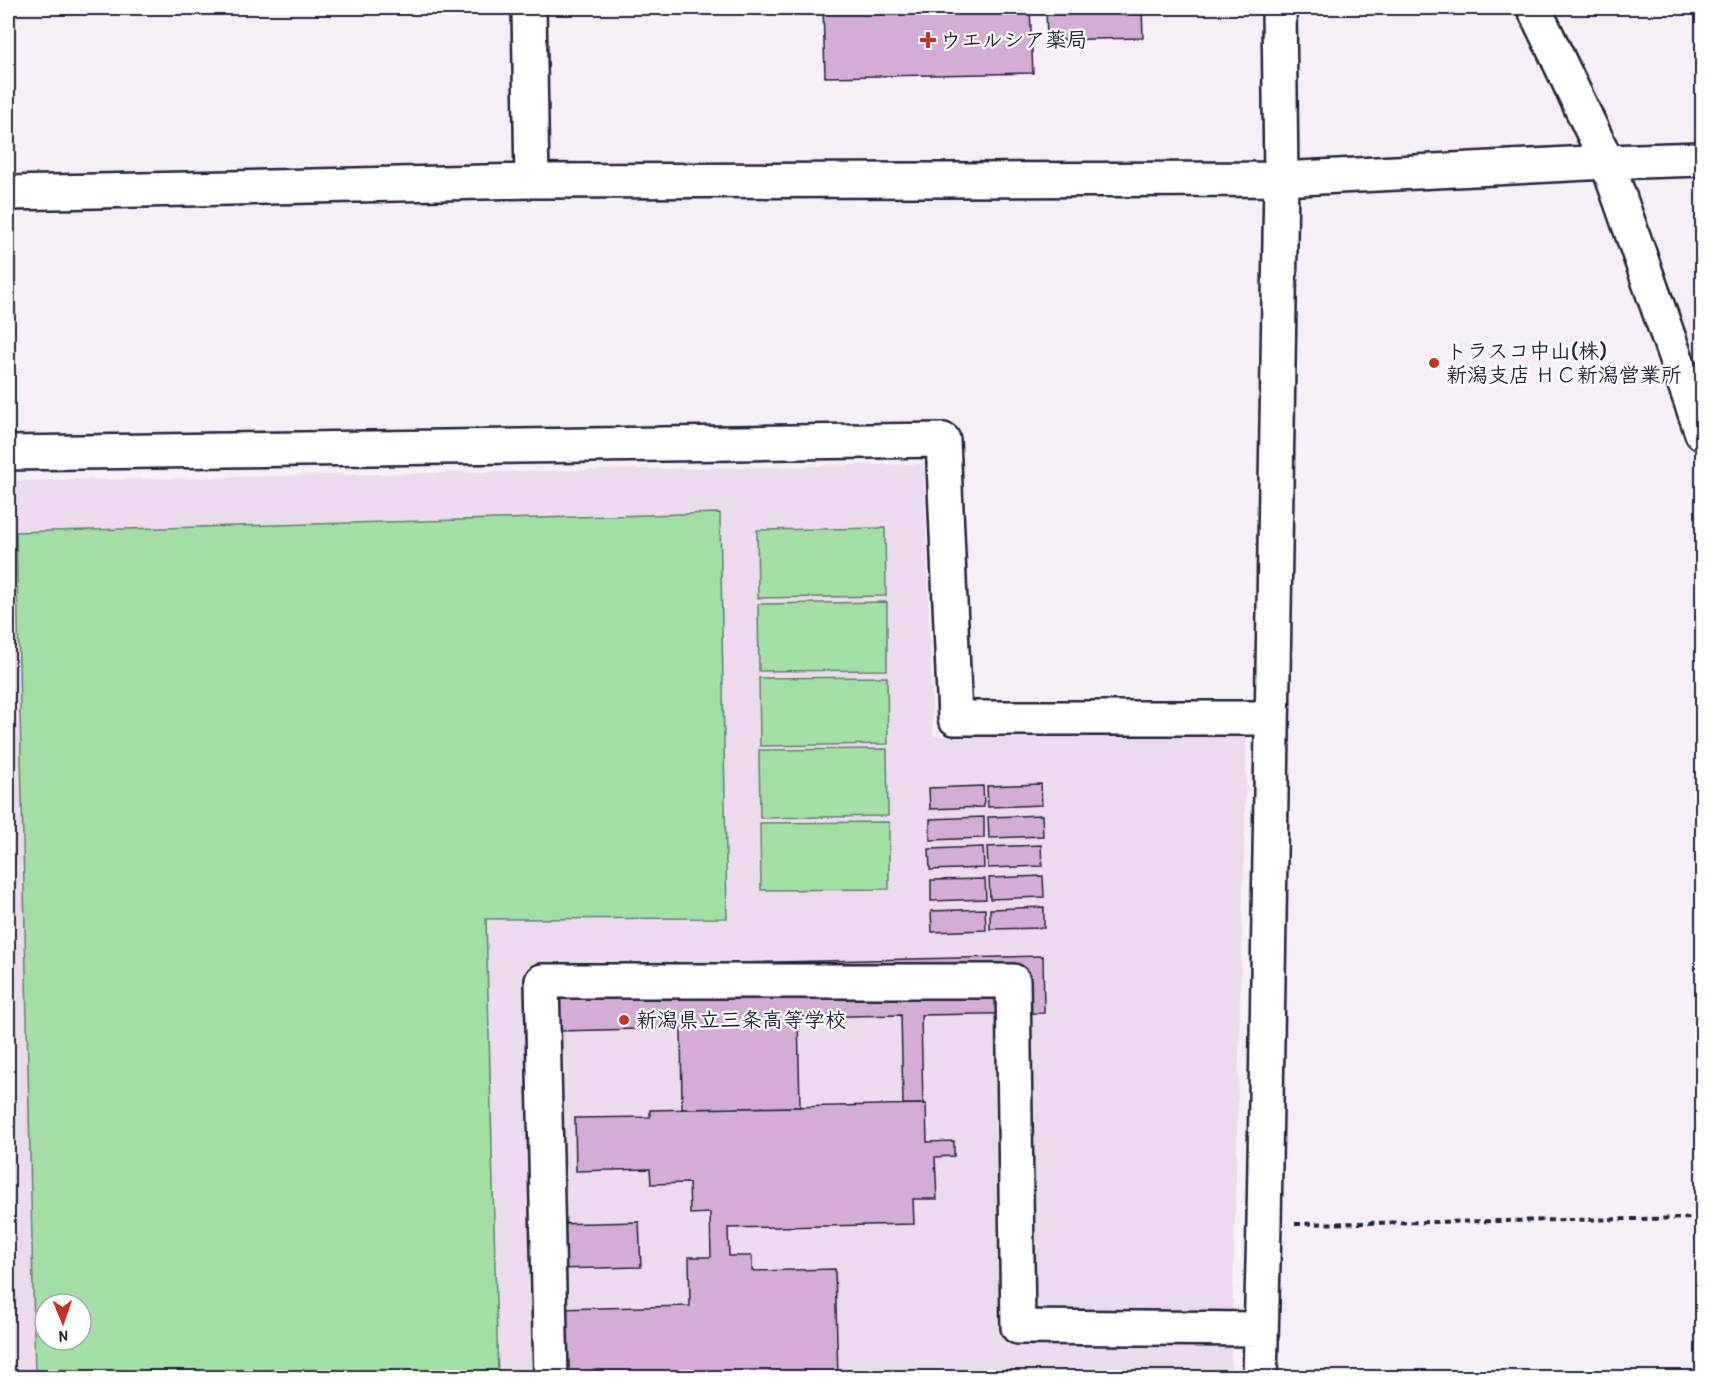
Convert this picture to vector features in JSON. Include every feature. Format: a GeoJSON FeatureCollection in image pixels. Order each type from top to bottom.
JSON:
{"type":"FeatureCollection","features":[{"type":"Feature","properties":{"kind":"street"},"geometry":{"type":"LineString","coordinates":[[529,8],[532,181]]}},
{"type":"Feature","properties":{"kind":"street"},"geometry":{"type":"LineString","coordinates":[[1260,1377],[1281,179],[1280,8]]}},
{"type":"Feature","properties":{"kind":"street"},"geometry":{"type":"LineString","coordinates":[[1534,8],[1607,162],[1702,433]]}},
{"type":"Feature","properties":{"kind":"street"},"geometry":{"type":"LineString","coordinates":[[8,193],[532,181],[1281,179],[1702,159]]}},
{"type":"Feature","properties":{"kind":"street"},"geometry":{"type":"LineString","coordinates":[[8,453],[943,440],[955,718],[1272,718]]}},
{"type":"Feature","properties":{"kind":"street"},"geometry":{"type":"LineString","coordinates":[[551,1377],[542,981],[1014,981],[1018,1327],[1261,1329]]}},
{"type":"Feature","properties":{"kind":"path"},"geometry":{"type":"LineString","coordinates":[[1264,1224],[1702,1218]]}},
{"type":"Feature","properties":{"kind":"shaded area","name":"新潟県立三条高等学校"},"geometry":{"type":"Polygon","coordinates":[[[924,464],[933,736],[1247,733],[1231,1377],[8,1377],[8,481],[924,464]]]}},
{"type":"Feature","properties":{"kind":"green space"},"geometry":{"type":"Polygon","coordinates":[[[720,513],[727,918],[486,919],[498,1377],[35,1377],[34,1352],[93,1352],[93,1292],[33,1292],[16,532],[720,513]]]}},
{"type":"Feature","properties":{"kind":"green space"},"geometry":{"type":"Polygon","coordinates":[[[885,528],[886,596],[758,598],[757,530],[885,528]]]}},
{"type":"Feature","properties":{"kind":"green space"},"geometry":{"type":"Polygon","coordinates":[[[887,602],[887,670],[759,671],[758,604],[887,602]]]}},
{"type":"Feature","properties":{"kind":"green space"},"geometry":{"type":"Polygon","coordinates":[[[887,677],[888,744],[760,746],[759,678],[887,677]]]}},
{"type":"Feature","properties":{"kind":"green space"},"geometry":{"type":"Polygon","coordinates":[[[887,749],[888,816],[760,818],[759,750],[887,749]]]}},
{"type":"Feature","properties":{"kind":"green space"},"geometry":{"type":"Polygon","coordinates":[[[889,822],[889,889],[761,890],[760,823],[889,822]]]}},
{"type":"Feature","properties":{"kind":"building","name":"ウエルシア薬局"},"geometry":{"type":"Polygon","coordinates":[[[823,8],[1030,8],[1033,73],[825,77],[823,8]]]}},
{"type":"Feature","properties":{"kind":"building"},"geometry":{"type":"Polygon","coordinates":[[[1046,8],[1142,8],[1143,38],[1047,40],[1046,8]]]}},
{"type":"Feature","properties":{"kind":"building"},"geometry":{"type":"Polygon","coordinates":[[[1041,784],[1042,805],[988,807],[987,786],[1041,784]]]}},
{"type":"Feature","properties":{"kind":"building"},"geometry":{"type":"Polygon","coordinates":[[[983,786],[984,807],[930,809],[929,788],[983,786]]]}},
{"type":"Feature","properties":{"kind":"building"},"geometry":{"type":"Polygon","coordinates":[[[1042,815],[1043,836],[989,838],[988,817],[1042,815]]]}},
{"type":"Feature","properties":{"kind":"building"},"geometry":{"type":"Polygon","coordinates":[[[984,817],[984,838],[930,840],[930,819],[984,817]]]}},
{"type":"Feature","properties":{"kind":"building"},"geometry":{"type":"Polygon","coordinates":[[[1041,845],[1042,866],[988,868],[987,847],[1041,845]]]}},
{"type":"Feature","properties":{"kind":"building"},"geometry":{"type":"Polygon","coordinates":[[[983,847],[984,868],[930,870],[929,849],[983,847]]]}},
{"type":"Feature","properties":{"kind":"building"},"geometry":{"type":"Polygon","coordinates":[[[1043,876],[1044,897],[990,899],[989,878],[1043,876]]]}},
{"type":"Feature","properties":{"kind":"building"},"geometry":{"type":"Polygon","coordinates":[[[985,879],[986,899],[931,901],[931,880],[985,879]]]}},
{"type":"Feature","properties":{"kind":"building"},"geometry":{"type":"Polygon","coordinates":[[[1044,907],[1044,928],[990,929],[990,909],[1044,907]]]}},
{"type":"Feature","properties":{"kind":"building"},"geometry":{"type":"Polygon","coordinates":[[[985,909],[986,930],[932,932],[931,911],[985,909]]]}},
{"type":"Feature","properties":{"kind":"building"},"geometry":{"type":"Polygon","coordinates":[[[1043,956],[1044,1013],[921,1015],[923,1104],[903,1104],[901,1015],[798,1017],[800,1107],[682,1109],[681,1028],[559,1031],[558,967],[1043,956]]]}},
{"type":"Feature","properties":{"kind":"building"},"geometry":{"type":"Polygon","coordinates":[[[926,1104],[927,1142],[954,1141],[954,1156],[935,1157],[937,1199],[913,1199],[914,1224],[728,1228],[729,1256],[752,1256],[752,1271],[835,1269],[838,1378],[554,1378],[553,1309],[690,1306],[689,1257],[711,1257],[710,1213],[690,1214],[689,1183],[651,1184],[650,1169],[576,1171],[575,1118],[650,1117],[650,1110],[926,1104]]]}},
{"type":"Feature","properties":{"kind":"building"},"geometry":{"type":"Polygon","coordinates":[[[639,1222],[641,1267],[554,1269],[553,1224],[639,1222]]]}},
{"type":"Feature","properties":{"kind":"place","name":"ウエルシア薬局"},"geometry":{"type":"Point","coordinates":[928,40]}},
{"type":"Feature","properties":{"kind":"place","name":"トラスコ中山(株) 新潟支店 ＨＣ新潟営業所"},"geometry":{"type":"Point","coordinates":[1434,363]}},
{"type":"Feature","properties":{"kind":"place","name":"新潟県立三条高等学校"},"geometry":{"type":"Point","coordinates":[624,1020]}}]}
